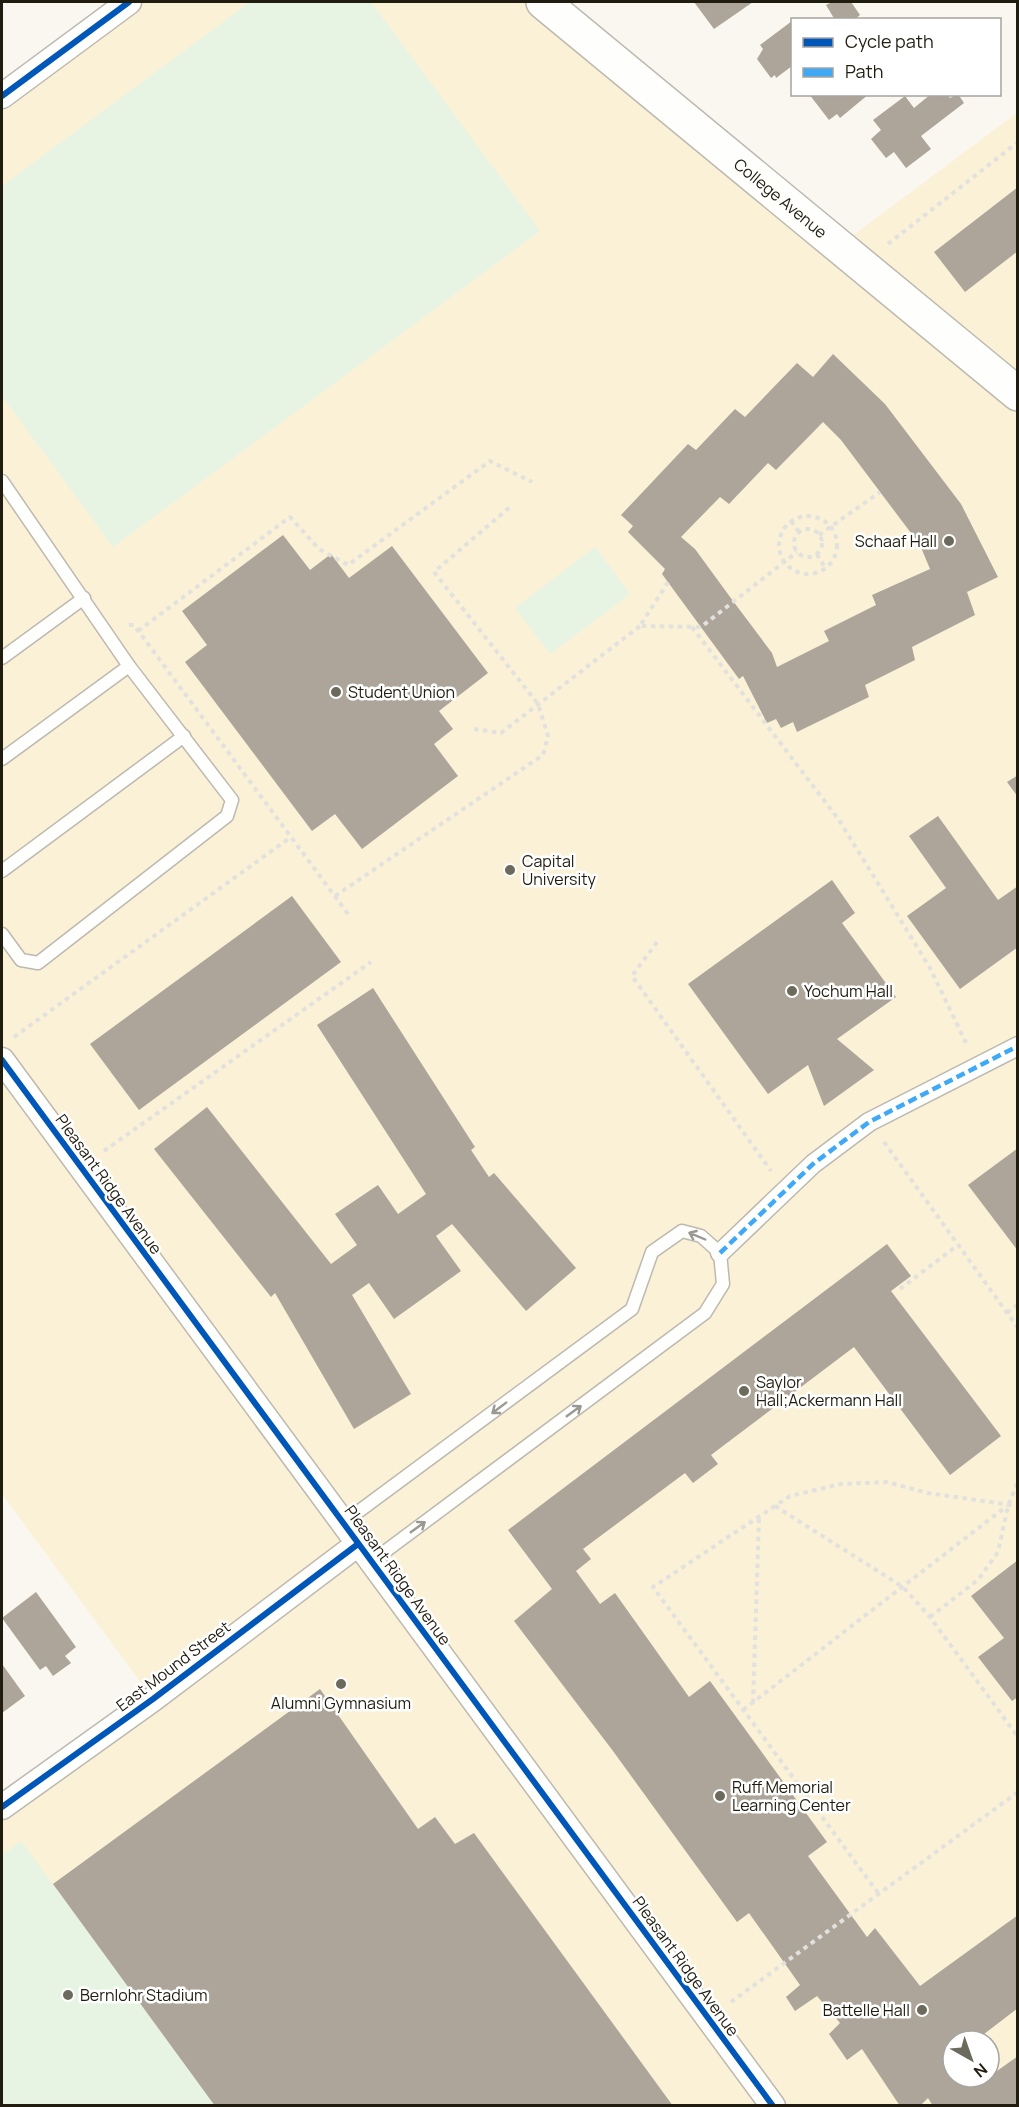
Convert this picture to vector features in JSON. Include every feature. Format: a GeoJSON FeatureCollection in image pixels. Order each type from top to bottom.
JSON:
{"type":"FeatureCollection","features":[{"type":"Feature","properties":{"kind":"main road","name":"College Avenue"},"geometry":{"type":"LineString","coordinates":[[543,2],[1017,394]]}},
{"type":"Feature","properties":{"kind":"street"},"geometry":{"type":"LineString","coordinates":[[2,96],[129,2]]}},
{"type":"Feature","properties":{"kind":"street"},"geometry":{"type":"LineString","coordinates":[[720,1253],[813,1164],[869,1122],[1017,1046]]}},
{"type":"Feature","properties":{"kind":"street","name":"Pleasant Ridge Avenue"},"geometry":{"type":"LineString","coordinates":[[6,1050],[80,1168],[773,2106]]}},
{"type":"Feature","properties":{"kind":"street","name":"East Mound Street"},"geometry":{"type":"LineString","coordinates":[[2,1807],[364,1553]]}},
{"type":"Feature","properties":{"kind":"lane"},"geometry":{"type":"LineString","coordinates":[[2,481],[129,666],[232,800],[227,816],[38,963],[21,960],[2,934]]}},
{"type":"Feature","properties":{"kind":"lane"},"geometry":{"type":"LineString","coordinates":[[2,658],[84,598]]}},
{"type":"Feature","properties":{"kind":"lane"},"geometry":{"type":"LineString","coordinates":[[2,759],[129,666]]}},
{"type":"Feature","properties":{"kind":"lane"},"geometry":{"type":"LineString","coordinates":[[2,871],[184,736]]}},
{"type":"Feature","properties":{"kind":"lane"},"geometry":{"type":"LineString","coordinates":[[343,1523],[632,1309],[652,1252],[682,1231],[701,1236],[720,1253],[723,1284],[705,1313],[364,1553]]}},
{"type":"Feature","properties":{"kind":"path"},"geometry":{"type":"LineString","coordinates":[[861,265],[1017,142]]}},
{"type":"Feature","properties":{"kind":"path"},"geometry":{"type":"LineString","coordinates":[[138,631],[290,517],[319,549],[348,565],[490,461],[532,482]]}},
{"type":"Feature","properties":{"kind":"path"},"geometry":{"type":"LineString","coordinates":[[819,535],[880,492]]}},
{"type":"Feature","properties":{"kind":"path"},"geometry":{"type":"LineString","coordinates":[[335,896],[543,755],[548,736],[538,704],[434,572],[510,507]]}},
{"type":"Feature","properties":{"kind":"path"},"geometry":{"type":"LineString","coordinates":[[810,515],[819,518],[830,527],[837,541],[836,551],[825,568],[808,574],[791,568],[784,562],[779,544],[784,527],[791,521],[810,515]]}},
{"type":"Feature","properties":{"kind":"path"},"geometry":{"type":"LineString","coordinates":[[791,521],[800,532]]}},
{"type":"Feature","properties":{"kind":"path"},"geometry":{"type":"LineString","coordinates":[[808,530],[819,535],[821,546],[817,554],[808,557],[797,552],[794,544],[800,532],[808,530]]}},
{"type":"Feature","properties":{"kind":"path"},"geometry":{"type":"LineString","coordinates":[[640,626],[701,627],[797,552]]}},
{"type":"Feature","properties":{"kind":"path"},"geometry":{"type":"LineString","coordinates":[[817,554],[825,568]]}},
{"type":"Feature","properties":{"kind":"path"},"geometry":{"type":"LineString","coordinates":[[474,729],[501,733],[640,626],[668,582]]}},
{"type":"Feature","properties":{"kind":"path"},"geometry":{"type":"LineString","coordinates":[[692,627],[838,820],[930,968],[977,1067]]}},
{"type":"Feature","properties":{"kind":"path"},"geometry":{"type":"LineString","coordinates":[[6,1050],[291,837]]}},
{"type":"Feature","properties":{"kind":"path"},"geometry":{"type":"LineString","coordinates":[[657,942],[632,976],[785,1190]]}},
{"type":"Feature","properties":{"kind":"path"},"geometry":{"type":"LineString","coordinates":[[80,1168],[371,962]]}},
{"type":"Feature","properties":{"kind":"path"},"geometry":{"type":"LineString","coordinates":[[869,1122],[1017,1328]]}},
{"type":"Feature","properties":{"kind":"path"},"geometry":{"type":"LineString","coordinates":[[900,1289],[958,1245]]}},
{"type":"Feature","properties":{"kind":"path"},"geometry":{"type":"LineString","coordinates":[[1007,1312],[1017,1304]]}},
{"type":"Feature","properties":{"kind":"path"},"geometry":{"type":"LineString","coordinates":[[930,1617],[978,1580],[998,1552],[1008,1506],[1017,1481]]}},
{"type":"Feature","properties":{"kind":"path"},"geometry":{"type":"LineString","coordinates":[[878,1893],[653,1587],[790,1496],[841,1484],[886,1482],[927,1493],[1017,1506]]}},
{"type":"Feature","properties":{"kind":"path"},"geometry":{"type":"LineString","coordinates":[[775,1506],[903,1587],[930,1617],[1017,1737]]}},
{"type":"Feature","properties":{"kind":"path"},"geometry":{"type":"LineString","coordinates":[[743,1710],[1008,1506]]}},
{"type":"Feature","properties":{"kind":"path"},"geometry":{"type":"LineString","coordinates":[[753,1702],[759,1516]]}},
{"type":"Feature","properties":{"kind":"path"},"geometry":{"type":"LineString","coordinates":[[709,2019],[1017,1792]]}},
{"type":"Feature","properties":{"kind":"shaded area","name":"Capital University"},"geometry":{"type":"Polygon","coordinates":[[[129,2],[542,2],[839,246],[1017,113],[1017,2105],[2,2105],[2,1807],[153,1699],[2,1494],[2,96],[129,2]]]}},
{"type":"Feature","properties":{"kind":"green space"},"geometry":{"type":"Polygon","coordinates":[[[250,2],[371,2],[540,231],[113,547],[2,396],[2,186],[250,2]]]}},
{"type":"Feature","properties":{"kind":"green space"},"geometry":{"type":"Polygon","coordinates":[[[595,547],[630,594],[550,654],[515,608],[595,547]]]}},
{"type":"Feature","properties":{"kind":"green space","name":"Bernlohr Stadium"},"geometry":{"type":"Polygon","coordinates":[[[21,1841],[215,2105],[2,2105],[2,1855],[21,1841]]]}},
{"type":"Feature","properties":{"kind":"building"},"geometry":{"type":"Polygon","coordinates":[[[694,2],[753,2],[714,29],[694,2]]]}},
{"type":"Feature","properties":{"kind":"building"},"geometry":{"type":"Polygon","coordinates":[[[832,2],[851,2],[860,15],[856,18],[834,18],[826,5],[832,2]]]}},
{"type":"Feature","properties":{"kind":"building"},"geometry":{"type":"Polygon","coordinates":[[[791,22],[791,67],[776,78],[775,75],[771,78],[757,59],[763,49],[760,45],[791,22]]]}},
{"type":"Feature","properties":{"kind":"building"},"geometry":{"type":"Polygon","coordinates":[[[811,96],[867,96],[840,118],[837,114],[829,120],[811,96]]]}},
{"type":"Feature","properties":{"kind":"building"},"geometry":{"type":"Polygon","coordinates":[[[905,96],[914,108],[929,96],[948,96],[950,98],[959,96],[964,103],[921,136],[931,149],[906,168],[894,152],[886,158],[871,139],[881,130],[873,120],[905,96]]]}},
{"type":"Feature","properties":{"kind":"building"},"geometry":{"type":"Polygon","coordinates":[[[1018,187],[1018,251],[965,292],[934,252],[1018,187]]]}},
{"type":"Feature","properties":{"kind":"building","name":"Schaaf Hall"},"geometry":{"type":"Polygon","coordinates":[[[833,354],[885,404],[961,504],[998,577],[967,592],[975,615],[912,647],[915,660],[865,685],[869,697],[797,732],[793,722],[781,728],[776,719],[767,723],[743,676],[739,679],[662,574],[665,569],[628,532],[633,526],[621,515],[688,444],[696,450],[735,409],[745,417],[797,363],[813,377],[833,354]],[[823,422],[776,470],[768,463],[729,504],[720,497],[681,537],[695,549],[772,653],[777,667],[829,641],[824,631],[876,605],[872,595],[930,569],[920,545],[841,440],[823,422]]]}},
{"type":"Feature","properties":{"kind":"building","name":"Student Union"},"geometry":{"type":"Polygon","coordinates":[[[283,535],[310,570],[331,554],[349,578],[392,546],[488,673],[439,711],[453,729],[434,744],[458,776],[362,849],[335,814],[312,831],[185,662],[207,645],[182,611],[283,535]]]}},
{"type":"Feature","properties":{"kind":"building"},"geometry":{"type":"Polygon","coordinates":[[[1018,775],[1018,797],[1007,782],[1018,775]]]}},
{"type":"Feature","properties":{"kind":"building"},"geometry":{"type":"Polygon","coordinates":[[[938,816],[998,900],[1018,886],[1018,947],[960,989],[907,916],[946,888],[909,836],[938,816]]]}},
{"type":"Feature","properties":{"kind":"building","name":"Yochum Hall"},"geometry":{"type":"Polygon","coordinates":[[[832,880],[855,913],[842,923],[896,997],[837,1039],[874,1070],[824,1106],[808,1065],[768,1094],[688,984],[832,880]]]}},
{"type":"Feature","properties":{"kind":"building"},"geometry":{"type":"Polygon","coordinates":[[[292,896],[341,962],[139,1110],[90,1044],[292,896]]]}},
{"type":"Feature","properties":{"kind":"building"},"geometry":{"type":"Polygon","coordinates":[[[373,988],[475,1147],[471,1150],[489,1177],[494,1173],[576,1268],[526,1311],[452,1224],[436,1236],[461,1271],[394,1319],[369,1283],[352,1295],[411,1394],[354,1429],[275,1293],[271,1297],[154,1149],[207,1107],[331,1264],[357,1245],[335,1214],[378,1185],[398,1214],[426,1194],[317,1025],[373,988]]]}},
{"type":"Feature","properties":{"kind":"building"},"geometry":{"type":"Polygon","coordinates":[[[1018,1148],[1018,1251],[968,1185],[1018,1148]]]}},
{"type":"Feature","properties":{"kind":"building"},"geometry":{"type":"Polygon","coordinates":[[[887,1244],[911,1276],[891,1291],[1001,1436],[950,1475],[854,1347],[711,1455],[718,1464],[693,1483],[685,1473],[583,1549],[591,1559],[576,1571],[600,1604],[615,1593],[689,1697],[710,1681],[827,1842],[808,1856],[867,1937],[875,1928],[920,1986],[1018,1915],[1018,2008],[991,2029],[941,2029],[941,2089],[1001,2089],[1001,2068],[1018,2056],[1018,2106],[933,2106],[928,2098],[920,2106],[900,2106],[862,2049],[847,2060],[829,2034],[840,2023],[817,1996],[795,2011],[786,1997],[800,1985],[749,1913],[737,1922],[613,1751],[514,1621],[552,1589],[508,1530],[887,1244]]]}},
{"type":"Feature","properties":{"kind":"building"},"geometry":{"type":"Polygon","coordinates":[[[1018,1560],[1018,1697],[1012,1701],[978,1657],[1004,1638],[971,1596],[1018,1560]]]}},
{"type":"Feature","properties":{"kind":"building"},"geometry":{"type":"Polygon","coordinates":[[[36,1592],[76,1647],[65,1656],[71,1663],[53,1676],[46,1666],[40,1670],[2,1618],[36,1592]]]}},
{"type":"Feature","properties":{"kind":"building"},"geometry":{"type":"Polygon","coordinates":[[[2,1664],[25,1696],[2,1713],[2,1664]]]}},
{"type":"Feature","properties":{"kind":"building"},"geometry":{"type":"Polygon","coordinates":[[[320,1689],[418,1829],[435,1817],[455,1844],[474,1833],[673,2106],[215,2106],[53,1884],[320,1689]]]}},
{"type":"Feature","properties":{"kind":"marked path"},"geometry":{"type":"LineString","coordinates":[[720,1253],[813,1164],[869,1122],[1018,1046]]}},
{"type":"Feature","properties":{"kind":"cycle path"},"geometry":{"type":"LineString","coordinates":[[2,96],[129,2]]}},
{"type":"Feature","properties":{"kind":"cycle path"},"geometry":{"type":"LineString","coordinates":[[2,1060],[773,2106]]}},
{"type":"Feature","properties":{"kind":"cycle path"},"geometry":{"type":"LineString","coordinates":[[2,1807],[153,1699],[358,1544]]}},
{"type":"Feature","properties":{"kind":"place","name":"Schaaf Hall"},"geometry":{"type":"Point","coordinates":[949,541]}},
{"type":"Feature","properties":{"kind":"place","name":"Student Union"},"geometry":{"type":"Point","coordinates":[336,692]}},
{"type":"Feature","properties":{"kind":"place","name":"Capital University"},"geometry":{"type":"Point","coordinates":[510,870]}},
{"type":"Feature","properties":{"kind":"place","name":"Yochum Hall"},"geometry":{"type":"Point","coordinates":[792,991]}},
{"type":"Feature","properties":{"kind":"place","name":"Saylor Hall;Ackermann Hall"},"geometry":{"type":"Point","coordinates":[744,1391]}},
{"type":"Feature","properties":{"kind":"place","name":"Alumni Gymnasium"},"geometry":{"type":"Point","coordinates":[341,1684]}},
{"type":"Feature","properties":{"kind":"place","name":"Ruff Memorial Learning Center"},"geometry":{"type":"Point","coordinates":[720,1796]}},
{"type":"Feature","properties":{"kind":"place","name":"Bernlohr Stadium"},"geometry":{"type":"Point","coordinates":[68,1995]}},
{"type":"Feature","properties":{"kind":"place","name":"Battelle Hall"},"geometry":{"type":"Point","coordinates":[922,2010]}}]}
